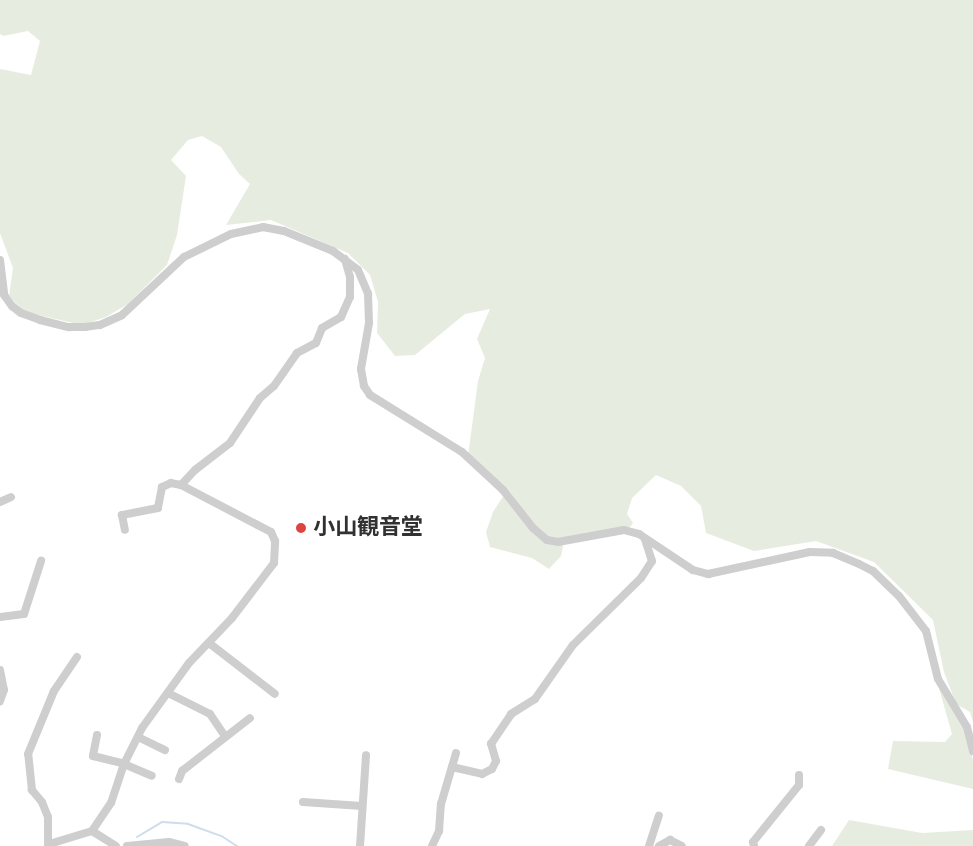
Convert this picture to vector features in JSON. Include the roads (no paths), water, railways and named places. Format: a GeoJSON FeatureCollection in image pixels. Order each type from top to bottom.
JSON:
{"type":"FeatureCollection","features":[{"type":"Feature","properties":{"kind":"street"},"geometry":{"type":"LineString","coordinates":[[0,260],[4,295],[12,306],[21,313],[40,320],[69,327],[85,327],[100,325],[122,315],[184,257],[231,234],[263,227],[284,231],[333,251],[345,259],[361,276],[370,304],[361,369],[364,386],[370,395],[462,452],[504,490],[533,528],[547,540],[558,542],[624,530],[645,539],[685,565],[708,574],[810,552],[832,553],[873,571],[899,596],[926,631],[938,679],[967,727],[973,751]]}},
{"type":"Feature","properties":{"kind":"street"},"geometry":{"type":"LineString","coordinates":[[181,485],[195,470],[230,444],[260,398],[274,386],[297,353],[316,343],[322,328],[341,317],[350,297],[350,277],[345,259]]}},
{"type":"Feature","properties":{"kind":"street"},"geometry":{"type":"LineString","coordinates":[[77,657],[54,691],[28,754],[32,790],[42,802],[48,817],[48,845],[92,831],[111,803],[124,764],[138,737],[189,663],[232,618],[274,562],[275,541],[271,532],[181,485],[171,483],[162,487],[158,508],[122,515],[125,530]]}},
{"type":"Feature","properties":{"kind":"street"},"geometry":{"type":"LineString","coordinates":[[0,502],[11,497]]}},
{"type":"Feature","properties":{"kind":"street"},"geometry":{"type":"LineString","coordinates":[[453,767],[482,774],[492,769],[496,760],[491,744],[511,714],[535,699],[573,645],[641,578],[652,561],[645,539]]}},
{"type":"Feature","properties":{"kind":"street"},"geometry":{"type":"LineString","coordinates":[[0,616],[24,614],[41,561]]}},
{"type":"Feature","properties":{"kind":"street"},"geometry":{"type":"LineString","coordinates":[[209,643],[275,694]]}},
{"type":"Feature","properties":{"kind":"street"},"geometry":{"type":"LineString","coordinates":[[0,670],[4,690],[0,701]]}},
{"type":"Feature","properties":{"kind":"street"},"geometry":{"type":"LineString","coordinates":[[168,693],[210,714],[225,736]]}},
{"type":"Feature","properties":{"kind":"street"},"geometry":{"type":"LineString","coordinates":[[179,779],[182,771],[250,718]]}},
{"type":"Feature","properties":{"kind":"street"},"geometry":{"type":"LineString","coordinates":[[97,735],[93,756],[124,764],[152,776]]}},
{"type":"Feature","properties":{"kind":"street"},"geometry":{"type":"LineString","coordinates":[[138,737],[165,750]]}},
{"type":"Feature","properties":{"kind":"street"},"geometry":{"type":"LineString","coordinates":[[432,846],[439,831],[441,804],[456,753]]}},
{"type":"Feature","properties":{"kind":"street"},"geometry":{"type":"LineString","coordinates":[[360,846],[366,755]]}},
{"type":"Feature","properties":{"kind":"street"},"geometry":{"type":"LineString","coordinates":[[754,846],[753,842],[799,785],[799,775]]}},
{"type":"Feature","properties":{"kind":"street"},"geometry":{"type":"LineString","coordinates":[[303,802],[362,806]]}},
{"type":"Feature","properties":{"kind":"street"},"geometry":{"type":"LineString","coordinates":[[648,846],[659,816]]}},
{"type":"Feature","properties":{"kind":"street"},"geometry":{"type":"LineString","coordinates":[[809,846],[821,830]]}},
{"type":"Feature","properties":{"kind":"street"},"geometry":{"type":"LineString","coordinates":[[92,831],[116,846]]}},
{"type":"Feature","properties":{"kind":"street"},"geometry":{"type":"LineString","coordinates":[[659,846],[670,840],[682,846]]}},
{"type":"Feature","properties":{"kind":"street"},"geometry":{"type":"LineString","coordinates":[[127,846],[169,842],[185,846]]}},
{"type":"Feature","properties":{"kind":"waterway"},"geometry":{"type":"LineString","coordinates":[[137,837],[162,822],[188,824],[223,837],[237,846]]}},
{"type":"Feature","properties":{"kind":"place","name":"小山観音堂"},"geometry":{"type":"Point","coordinates":[301,528]}}]}
